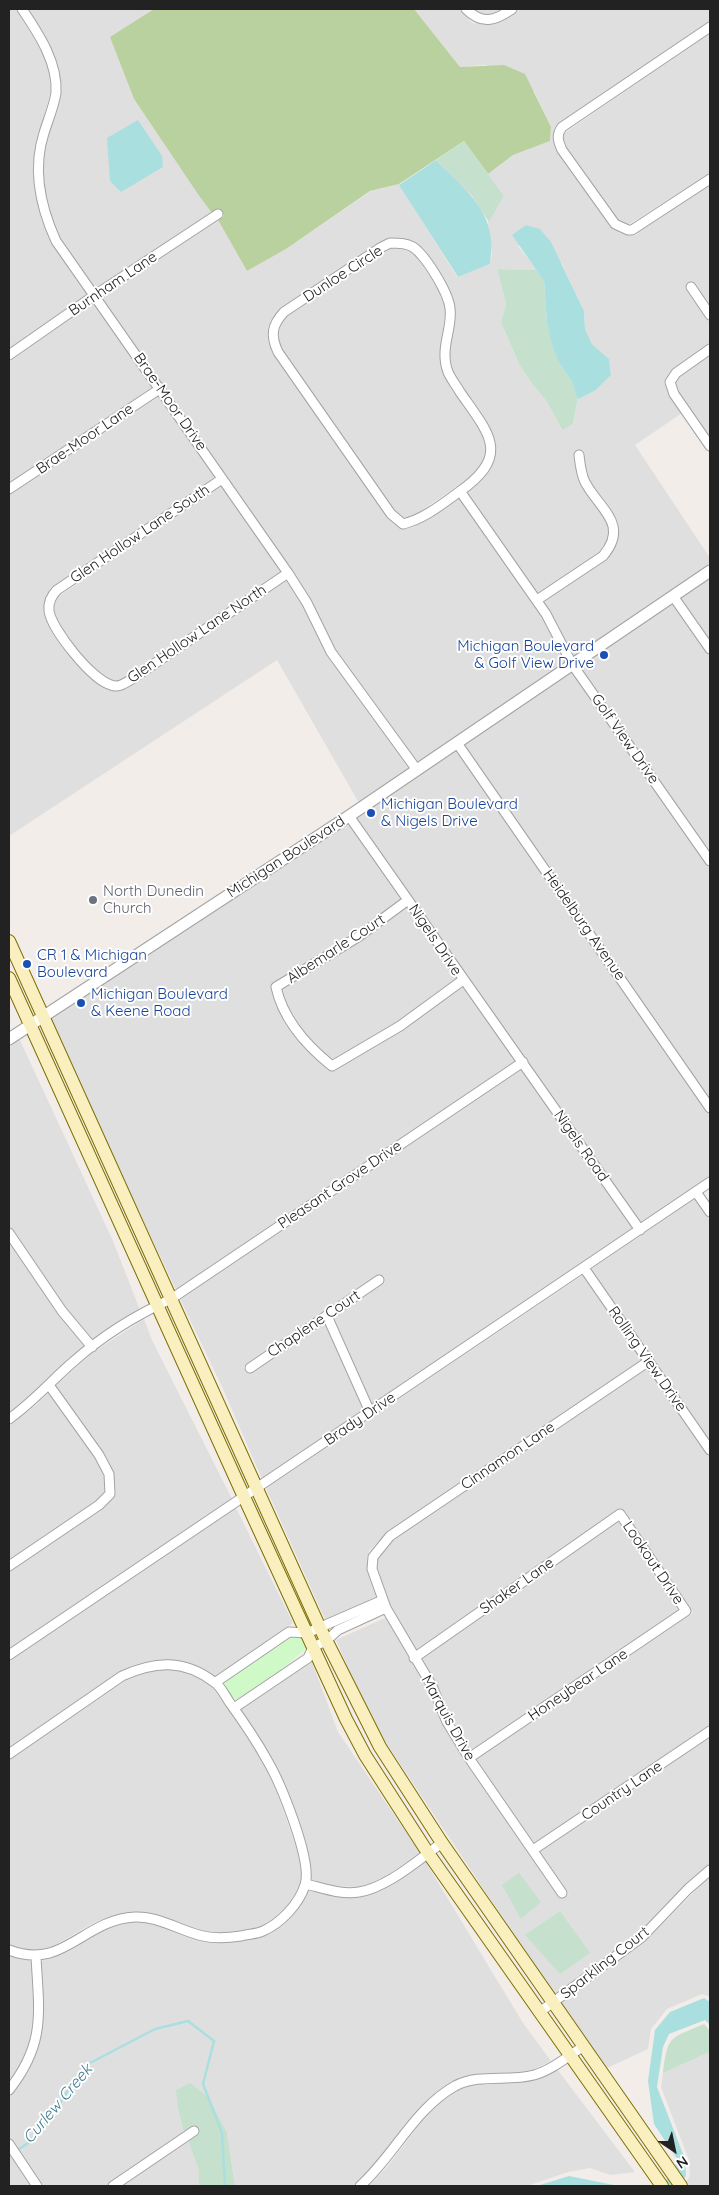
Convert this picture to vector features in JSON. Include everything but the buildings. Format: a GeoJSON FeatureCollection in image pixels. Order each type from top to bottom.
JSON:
{"type":"FeatureCollection","features":[{"type":"Feature","properties":{"kind":"main road"},"geometry":{"type":"LineString","coordinates":[[9,942],[319,1626],[380,1747],[442,1843],[681,2186]]}},
{"type":"Feature","properties":{"kind":"main road"},"geometry":{"type":"LineString","coordinates":[[9,978],[156,1306],[346,1719],[365,1755],[428,1852],[662,2186]]}},
{"type":"Feature","properties":{"kind":"street","name":"Brae-Moor Drive"},"geometry":{"type":"LineString","coordinates":[[22,9],[51,59],[56,92],[39,152],[37,167],[38,184],[46,220],[56,241],[161,388],[288,573],[307,603],[331,652],[417,770]]}},
{"type":"Feature","properties":{"kind":"street"},"geometry":{"type":"LineString","coordinates":[[466,9],[474,17],[490,20],[512,9]]}},
{"type":"Feature","properties":{"kind":"street"},"geometry":{"type":"LineString","coordinates":[[710,27],[562,127],[558,132],[558,140],[562,150],[615,224],[628,230],[632,230],[710,179]]}},
{"type":"Feature","properties":{"kind":"street","name":"Burnham Lane"},"geometry":{"type":"LineString","coordinates":[[9,356],[218,214]]}},
{"type":"Feature","properties":{"kind":"street","name":"Dunloe Circle"},"geometry":{"type":"LineString","coordinates":[[390,243],[402,243],[412,246],[420,254],[444,291],[450,309],[445,352],[449,373],[490,440],[491,452],[487,467],[475,480],[460,491],[412,522],[403,524],[396,520],[278,352],[273,341],[272,331],[284,312],[390,243]]}},
{"type":"Feature","properties":{"kind":"street"},"geometry":{"type":"LineString","coordinates":[[691,287],[710,315]]}},
{"type":"Feature","properties":{"kind":"street"},"geometry":{"type":"LineString","coordinates":[[710,349],[676,372],[670,382],[674,394],[710,446]]}},
{"type":"Feature","properties":{"kind":"street","name":"Brae-Moor Lane"},"geometry":{"type":"LineString","coordinates":[[9,490],[161,388]]}},
{"type":"Feature","properties":{"kind":"street"},"geometry":{"type":"LineString","coordinates":[[537,600],[603,556],[610,548],[614,538],[614,526],[610,516],[585,482],[579,455]]}},
{"type":"Feature","properties":{"kind":"street","name":"Glen Hollow Lane South"},"geometry":{"type":"LineString","coordinates":[[104,682],[79,660],[55,626],[49,612],[51,597],[57,590],[222,479]]}},
{"type":"Feature","properties":{"kind":"street","name":"Golf View Drive"},"geometry":{"type":"LineString","coordinates":[[460,491],[537,600],[572,664],[710,861]]}},
{"type":"Feature","properties":{"kind":"street","name":"Michigan Boulevard"},"geometry":{"type":"LineString","coordinates":[[9,1039],[349,816],[710,571]]}},
{"type":"Feature","properties":{"kind":"street","name":"Glen Hollow Lane North"},"geometry":{"type":"LineString","coordinates":[[104,682],[112,686],[119,686],[132,679],[288,573]]}},
{"type":"Feature","properties":{"kind":"street"},"geometry":{"type":"LineString","coordinates":[[673,596],[710,649]]}},
{"type":"Feature","properties":{"kind":"street","name":"Heidelburg Avenue"},"geometry":{"type":"LineString","coordinates":[[457,743],[710,1108]]}},
{"type":"Feature","properties":{"kind":"street","name":"Nigels Drive"},"geometry":{"type":"LineString","coordinates":[[349,816],[463,980],[523,1062]]}},
{"type":"Feature","properties":{"kind":"street","name":"Albemarle Court"},"geometry":{"type":"LineString","coordinates":[[408,900],[358,938],[276,987],[279,999],[299,1033],[310,1047],[332,1066],[400,1026],[463,980]]}},
{"type":"Feature","properties":{"kind":"street","name":"Nigels Road"},"geometry":{"type":"LineString","coordinates":[[523,1062],[640,1230]]}},
{"type":"Feature","properties":{"kind":"street","name":"Pleasant Grove Drive"},"geometry":{"type":"LineString","coordinates":[[9,1419],[33,1401],[92,1347],[156,1306],[171,1299],[523,1062]]}},
{"type":"Feature","properties":{"kind":"street","name":"Brady Drive"},"geometry":{"type":"LineString","coordinates":[[9,1655],[710,1182]]}},
{"type":"Feature","properties":{"kind":"street"},"geometry":{"type":"LineString","coordinates":[[696,1192],[710,1212]]}},
{"type":"Feature","properties":{"kind":"street"},"geometry":{"type":"LineString","coordinates":[[9,1233],[62,1311],[92,1347]]}},
{"type":"Feature","properties":{"kind":"street","name":"Rolling View Drive"},"geometry":{"type":"LineString","coordinates":[[584,1268],[710,1450]]}},
{"type":"Feature","properties":{"kind":"street","name":"Chaplene Court"},"geometry":{"type":"LineString","coordinates":[[250,1368],[379,1280]]}},
{"type":"Feature","properties":{"kind":"street"},"geometry":{"type":"LineString","coordinates":[[327,1316],[370,1412]]}},
{"type":"Feature","properties":{"kind":"street","name":"Cinnamon Lane"},"geometry":{"type":"LineString","coordinates":[[373,1557],[390,1536],[649,1361]]}},
{"type":"Feature","properties":{"kind":"street"},"geometry":{"type":"LineString","coordinates":[[9,1566],[99,1505],[110,1494],[109,1474],[49,1385]]}},
{"type":"Feature","properties":{"kind":"street","name":"Lookout Drive"},"geometry":{"type":"LineString","coordinates":[[620,1514],[686,1611]]}},
{"type":"Feature","properties":{"kind":"street","name":"Shaker Lane"},"geometry":{"type":"LineString","coordinates":[[414,1658],[620,1514]]}},
{"type":"Feature","properties":{"kind":"street","name":"Marquis Drive"},"geometry":{"type":"LineString","coordinates":[[373,1557],[372,1569],[385,1604],[414,1658],[432,1686],[447,1722],[469,1758],[562,1893]]}},
{"type":"Feature","properties":{"kind":"street"},"geometry":{"type":"LineString","coordinates":[[216,1682],[289,1632],[307,1632],[319,1626],[385,1604]]}},
{"type":"Feature","properties":{"kind":"street"},"geometry":{"type":"LineString","coordinates":[[234,1708],[308,1658],[313,1647],[326,1640],[338,1630],[385,1604]]}},
{"type":"Feature","properties":{"kind":"street","name":"Honeybear Lane"},"geometry":{"type":"LineString","coordinates":[[469,1758],[686,1611]]}},
{"type":"Feature","properties":{"kind":"street"},"geometry":{"type":"LineString","coordinates":[[9,1754],[122,1676],[150,1665],[183,1666],[216,1682],[267,1760],[282,1791],[305,1860],[306,1884],[290,1910],[278,1922],[262,1932],[224,1938],[203,1936],[165,1922],[131,1917],[99,1926],[52,1953],[36,1957],[9,1950]]}},
{"type":"Feature","properties":{"kind":"street","name":"Country Lane"},"geometry":{"type":"LineString","coordinates":[[533,1850],[710,1731]]}},
{"type":"Feature","properties":{"kind":"street"},"geometry":{"type":"LineString","coordinates":[[306,1884],[331,1891],[359,1892],[373,1888],[442,1843]]}},
{"type":"Feature","properties":{"kind":"street","name":"Sparkling Court"},"geometry":{"type":"LineString","coordinates":[[541,2012],[642,1937],[688,1889],[710,1870]]}},
{"type":"Feature","properties":{"kind":"street"},"geometry":{"type":"LineString","coordinates":[[9,2090],[24,2069],[35,2045],[39,2012],[36,1957]]}},
{"type":"Feature","properties":{"kind":"street"},"geometry":{"type":"LineString","coordinates":[[360,2186],[383,2164],[422,2112],[438,2097],[470,2080],[518,2078],[535,2075],[584,2046]]}},
{"type":"Feature","properties":{"kind":"street"},"geometry":{"type":"LineString","coordinates":[[113,2186],[194,2131]]}},
{"type":"Feature","properties":{"kind":"street"},"geometry":{"type":"LineString","coordinates":[[9,2144],[37,2186]]}},
{"type":"Feature","properties":{"kind":"shaded area"},"geometry":{"type":"Polygon","coordinates":[[[9,9],[16,9],[47,60],[51,91],[35,150],[33,167],[34,185],[42,221],[52,242],[89,294],[9,350],[9,9]]]}},
{"type":"Feature","properties":{"kind":"shaded area"},"geometry":{"type":"Polygon","coordinates":[[[27,9],[154,9],[111,37],[134,99],[212,213],[96,289],[60,239],[51,219],[43,184],[43,153],[60,92],[55,57],[27,9]]]}},
{"type":"Feature","properties":{"kind":"shaded area"},"geometry":{"type":"Polygon","coordinates":[[[414,9],[461,9],[470,21],[475,24],[476,22],[489,25],[502,21],[521,9],[710,9],[710,21],[559,123],[554,131],[553,138],[559,152],[614,228],[631,236],[637,235],[637,233],[710,184],[710,454],[682,413],[635,445],[710,558],[710,565],[573,657],[543,602],[606,559],[613,551],[618,540],[618,525],[613,514],[589,480],[583,451],[574,451],[581,483],[606,519],[609,527],[609,536],[606,545],[600,552],[537,594],[467,492],[479,483],[490,470],[495,453],[495,440],[489,427],[453,372],[449,353],[455,308],[448,289],[413,242],[401,238],[388,239],[377,244],[282,308],[273,317],[268,328],[268,341],[274,354],[393,523],[405,529],[414,527],[460,497],[542,616],[566,662],[418,764],[335,650],[294,575],[101,297],[218,220],[247,271],[286,249],[371,191],[399,184],[457,277],[490,264],[492,254],[488,223],[504,196],[488,174],[513,155],[550,141],[551,127],[534,91],[486,65],[460,67],[414,9]],[[517,245],[537,270],[497,269],[506,304],[501,322],[519,364],[547,402],[561,429],[573,424],[578,397],[596,390],[611,375],[609,359],[592,344],[585,329],[584,311],[561,262],[517,245]]]}},
{"type":"Feature","properties":{"kind":"shaded area"},"geometry":{"type":"Polygon","coordinates":[[[472,9],[503,9],[489,15],[476,13],[472,9]]]}},
{"type":"Feature","properties":{"kind":"shaded area"},"geometry":{"type":"Polygon","coordinates":[[[710,33],[710,173],[628,225],[618,220],[566,148],[562,139],[563,134],[710,33]]]}},
{"type":"Feature","properties":{"kind":"shaded area"},"geometry":{"type":"Polygon","coordinates":[[[392,248],[410,251],[417,257],[440,292],[446,309],[440,351],[442,364],[448,380],[481,431],[487,451],[483,464],[472,476],[418,513],[403,519],[394,511],[282,350],[277,340],[280,323],[287,316],[392,248]]]}},
{"type":"Feature","properties":{"kind":"shaded area"},"geometry":{"type":"Polygon","coordinates":[[[94,302],[154,386],[9,484],[9,362],[94,302]]]}},
{"type":"Feature","properties":{"kind":"shaded area"},"geometry":{"type":"Polygon","coordinates":[[[160,395],[216,477],[51,588],[46,595],[45,611],[51,629],[75,662],[99,685],[105,689],[120,690],[135,683],[287,580],[303,605],[328,654],[411,768],[359,803],[277,660],[9,836],[9,495],[160,395]]]}},
{"type":"Feature","properties":{"kind":"shaded area"},"geometry":{"type":"Polygon","coordinates":[[[222,485],[282,571],[130,675],[118,681],[106,679],[82,657],[59,624],[54,612],[55,599],[222,485]]]}},
{"type":"Feature","properties":{"kind":"shaded area"},"geometry":{"type":"Polygon","coordinates":[[[710,577],[710,642],[680,597],[710,577]]]}},
{"type":"Feature","properties":{"kind":"shaded area"},"geometry":{"type":"Polygon","coordinates":[[[672,602],[710,657],[710,853],[579,665],[672,602]]]}},
{"type":"Feature","properties":{"kind":"shaded area"},"geometry":{"type":"Polygon","coordinates":[[[571,670],[710,868],[710,1100],[463,744],[571,670]]]}},
{"type":"Feature","properties":{"kind":"shaded area"},"geometry":{"type":"Polygon","coordinates":[[[456,749],[710,1115],[710,1177],[640,1223],[355,817],[456,749]]]}},
{"type":"Feature","properties":{"kind":"shaded area"},"geometry":{"type":"Polygon","coordinates":[[[348,822],[402,899],[356,933],[274,983],[272,988],[275,1001],[296,1036],[316,1059],[329,1070],[334,1071],[402,1030],[462,986],[517,1061],[176,1290],[49,1019],[348,822]]]}},
{"type":"Feature","properties":{"kind":"shaded area"},"geometry":{"type":"Polygon","coordinates":[[[408,907],[457,978],[397,1022],[332,1061],[313,1044],[303,1031],[283,998],[282,990],[361,941],[408,907]]]}},
{"type":"Feature","properties":{"kind":"shaded area"},"geometry":{"type":"Polygon","coordinates":[[[19,1038],[113,1241],[140,1310],[92,1341],[66,1308],[9,1226],[9,1045],[19,1038]]]}},
{"type":"Feature","properties":{"kind":"shaded area"},"geometry":{"type":"Polygon","coordinates":[[[522,1069],[633,1228],[372,1405],[333,1318],[385,1282],[380,1274],[321,1313],[243,1367],[249,1374],[326,1323],[365,1410],[262,1479],[223,1389],[180,1299],[522,1069]]]}},
{"type":"Feature","properties":{"kind":"shaded area"},"geometry":{"type":"Polygon","coordinates":[[[696,1198],[710,1220],[710,1443],[590,1270],[696,1198]]]}},
{"type":"Feature","properties":{"kind":"shaded area"},"geometry":{"type":"Polygon","coordinates":[[[9,1241],[59,1313],[85,1346],[69,1358],[30,1397],[9,1413],[9,1241]]]}},
{"type":"Feature","properties":{"kind":"shaded area"},"geometry":{"type":"Polygon","coordinates":[[[583,1275],[642,1360],[387,1533],[369,1551],[367,1557],[368,1570],[378,1600],[327,1624],[266,1488],[583,1275]]]}},
{"type":"Feature","properties":{"kind":"shaded area"},"geometry":{"type":"Polygon","coordinates":[[[144,1319],[152,1340],[232,1499],[9,1649],[9,1572],[102,1509],[114,1495],[113,1472],[55,1386],[95,1351],[144,1319]]]}},
{"type":"Feature","properties":{"kind":"shaded area"},"geometry":{"type":"Polygon","coordinates":[[[648,1368],[710,1458],[710,1725],[534,1844],[475,1759],[693,1613],[621,1508],[415,1651],[388,1601],[377,1569],[377,1559],[393,1540],[648,1368]]]}},
{"type":"Feature","properties":{"kind":"shaded area"},"geometry":{"type":"Polygon","coordinates":[[[49,1392],[105,1475],[105,1492],[96,1501],[9,1560],[9,1424],[36,1405],[49,1392]]]}},
{"type":"Feature","properties":{"kind":"shaded area"},"geometry":{"type":"Polygon","coordinates":[[[236,1508],[293,1623],[215,1677],[184,1662],[171,1660],[149,1661],[134,1665],[120,1672],[9,1748],[9,1661],[236,1508]]]}},
{"type":"Feature","properties":{"kind":"shaded area"},"geometry":{"type":"Polygon","coordinates":[[[619,1521],[680,1610],[470,1751],[451,1720],[436,1684],[420,1659],[619,1521]]]}},
{"type":"Feature","properties":{"kind":"shaded area"},"geometry":{"type":"Polygon","coordinates":[[[387,1617],[428,1688],[443,1723],[463,1756],[562,1899],[569,1894],[539,1852],[710,1737],[710,1864],[638,1933],[555,1996],[370,1719],[336,1640],[387,1617]]]}},
{"type":"Feature","properties":{"kind":"shaded area"},"geometry":{"type":"Polygon","coordinates":[[[312,1662],[338,1732],[420,1853],[371,1884],[358,1887],[331,1886],[310,1880],[310,1859],[286,1790],[271,1758],[240,1710],[312,1662]]]}},
{"type":"Feature","properties":{"kind":"shaded area"},"geometry":{"type":"Polygon","coordinates":[[[172,1669],[193,1675],[213,1686],[263,1762],[277,1793],[301,1860],[301,1882],[295,1894],[287,1906],[275,1918],[260,1927],[245,1930],[224,1933],[204,1932],[165,1918],[139,1912],[97,1921],[50,1948],[36,1952],[9,1945],[9,1760],[125,1681],[152,1670],[172,1669]]]}},
{"type":"Feature","properties":{"kind":"shaded area"},"geometry":{"type":"Polygon","coordinates":[[[425,1861],[523,2023],[551,2061],[533,2070],[517,2073],[487,2073],[469,2076],[453,2082],[435,2093],[419,2109],[379,2161],[353,2186],[235,2186],[227,2133],[178,2109],[184,2132],[105,2186],[42,2186],[9,2137],[9,2097],[28,2072],[39,2046],[43,2013],[41,1961],[73,1949],[101,1930],[132,1922],[164,1927],[203,1941],[225,1943],[263,1936],[281,1926],[294,1913],[308,1889],[331,1895],[361,1897],[391,1884],[425,1861]]]}},
{"type":"Feature","properties":{"kind":"shaded area"},"geometry":{"type":"Polygon","coordinates":[[[710,1876],[710,1997],[702,1994],[667,2009],[651,2029],[648,2049],[605,2069],[560,2004],[645,1941],[710,1876]]]}},
{"type":"Feature","properties":{"kind":"shaded area"},"geometry":{"type":"Polygon","coordinates":[[[9,1955],[32,1961],[34,2012],[30,2044],[21,2066],[9,2082],[9,1955]]]}},
{"type":"Feature","properties":{"kind":"shaded area"},"geometry":{"type":"Polygon","coordinates":[[[710,2052],[710,2186],[686,2186],[685,2184],[690,2176],[689,2160],[661,2087],[663,2073],[710,2052]]]}},
{"type":"Feature","properties":{"kind":"shaded area"},"geometry":{"type":"Polygon","coordinates":[[[557,2069],[635,2172],[610,2175],[590,2168],[568,2172],[527,2186],[368,2186],[387,2167],[426,2116],[441,2101],[458,2090],[489,2082],[519,2082],[536,2079],[557,2069]]]}},
{"type":"Feature","properties":{"kind":"shaded area"},"geometry":{"type":"Polygon","coordinates":[[[188,2141],[199,2171],[199,2186],[122,2186],[188,2141]]]}},
{"type":"Feature","properties":{"kind":"shaded area"},"geometry":{"type":"Polygon","coordinates":[[[9,2152],[18,2165],[32,2186],[9,2186],[9,2152]]]}},
{"type":"Feature","properties":{"kind":"green space"},"geometry":{"type":"Polygon","coordinates":[[[154,9],[414,9],[460,67],[504,65],[525,74],[551,127],[550,141],[513,155],[488,174],[464,141],[399,184],[370,191],[286,249],[247,271],[218,220],[224,216],[219,208],[212,213],[134,99],[110,37],[154,9]]]}},
{"type":"Feature","properties":{"kind":"green space"},"geometry":{"type":"Polygon","coordinates":[[[464,141],[504,196],[489,222],[472,196],[436,160],[464,141]]]}},
{"type":"Feature","properties":{"kind":"green space"},"geometry":{"type":"Polygon","coordinates":[[[497,269],[537,270],[544,281],[547,323],[558,361],[572,382],[578,397],[573,424],[562,430],[547,402],[519,364],[501,322],[506,304],[497,269]]]}},
{"type":"Feature","properties":{"kind":"green space"},"geometry":{"type":"Polygon","coordinates":[[[295,1636],[303,1638],[307,1647],[299,1655],[239,1699],[232,1698],[223,1686],[226,1680],[287,1639],[295,1636]]]}},
{"type":"Feature","properties":{"kind":"green space"},"geometry":{"type":"Polygon","coordinates":[[[519,1873],[541,1902],[521,1919],[502,1885],[519,1873]]]}},
{"type":"Feature","properties":{"kind":"green space"},"geometry":{"type":"Polygon","coordinates":[[[560,1911],[590,1953],[560,1974],[525,1935],[560,1911]]]}},
{"type":"Feature","properties":{"kind":"green space"},"geometry":{"type":"Polygon","coordinates":[[[704,2024],[710,2031],[710,2052],[663,2073],[669,2044],[684,2032],[704,2024]]]}},
{"type":"Feature","properties":{"kind":"green space"},"geometry":{"type":"Polygon","coordinates":[[[190,2083],[208,2097],[227,2133],[235,2186],[199,2186],[199,2171],[188,2141],[200,2133],[194,2125],[184,2132],[178,2109],[176,2090],[190,2083]]]}},
{"type":"Feature","properties":{"kind":"water"},"geometry":{"type":"Polygon","coordinates":[[[138,120],[162,156],[163,167],[121,192],[110,181],[107,138],[138,120]]]}},
{"type":"Feature","properties":{"kind":"water"},"geometry":{"type":"Polygon","coordinates":[[[436,160],[478,205],[490,231],[492,246],[490,264],[458,277],[399,185],[436,160]]]}},
{"type":"Feature","properties":{"kind":"water"},"geometry":{"type":"Polygon","coordinates":[[[526,225],[540,229],[551,242],[584,311],[585,329],[592,344],[609,359],[611,375],[596,390],[578,399],[572,382],[558,361],[552,344],[547,323],[544,281],[512,235],[526,225]]]}},
{"type":"Feature","properties":{"kind":"water"},"geometry":{"type":"Polygon","coordinates":[[[704,1998],[710,2002],[710,2025],[705,2020],[669,2034],[663,2047],[657,2087],[685,2159],[686,2176],[678,2186],[659,2186],[671,2174],[677,2159],[654,2124],[648,2081],[655,2030],[670,2012],[704,1998]]]}},
{"type":"Feature","properties":{"kind":"water"},"geometry":{"type":"Polygon","coordinates":[[[569,2176],[619,2186],[537,2186],[569,2176]]]}},
{"type":"Feature","properties":{"kind":"waterway","name":"Curlew Creek"},"geometry":{"type":"LineString","coordinates":[[16,2151],[28,2143],[51,2117],[71,2086],[90,2063],[155,2029],[188,2021],[214,2041],[203,2084],[222,2133],[225,2186]]}},
{"type":"Feature","properties":{"kind":"place","name":"Michigan Boulevard & Golf View Drive"},"geometry":{"type":"Point","coordinates":[604,655]}},
{"type":"Feature","properties":{"kind":"place","name":"Michigan Boulevard & Nigels Drive"},"geometry":{"type":"Point","coordinates":[371,813]}},
{"type":"Feature","properties":{"kind":"place","name":"North Dunedin Church"},"geometry":{"type":"Point","coordinates":[93,900]}},
{"type":"Feature","properties":{"kind":"place","name":"CR 1 & Michigan Boulevard"},"geometry":{"type":"Point","coordinates":[27,964]}},
{"type":"Feature","properties":{"kind":"place","name":"Michigan Boulevard & Keene Road"},"geometry":{"type":"Point","coordinates":[81,1003]}}]}
